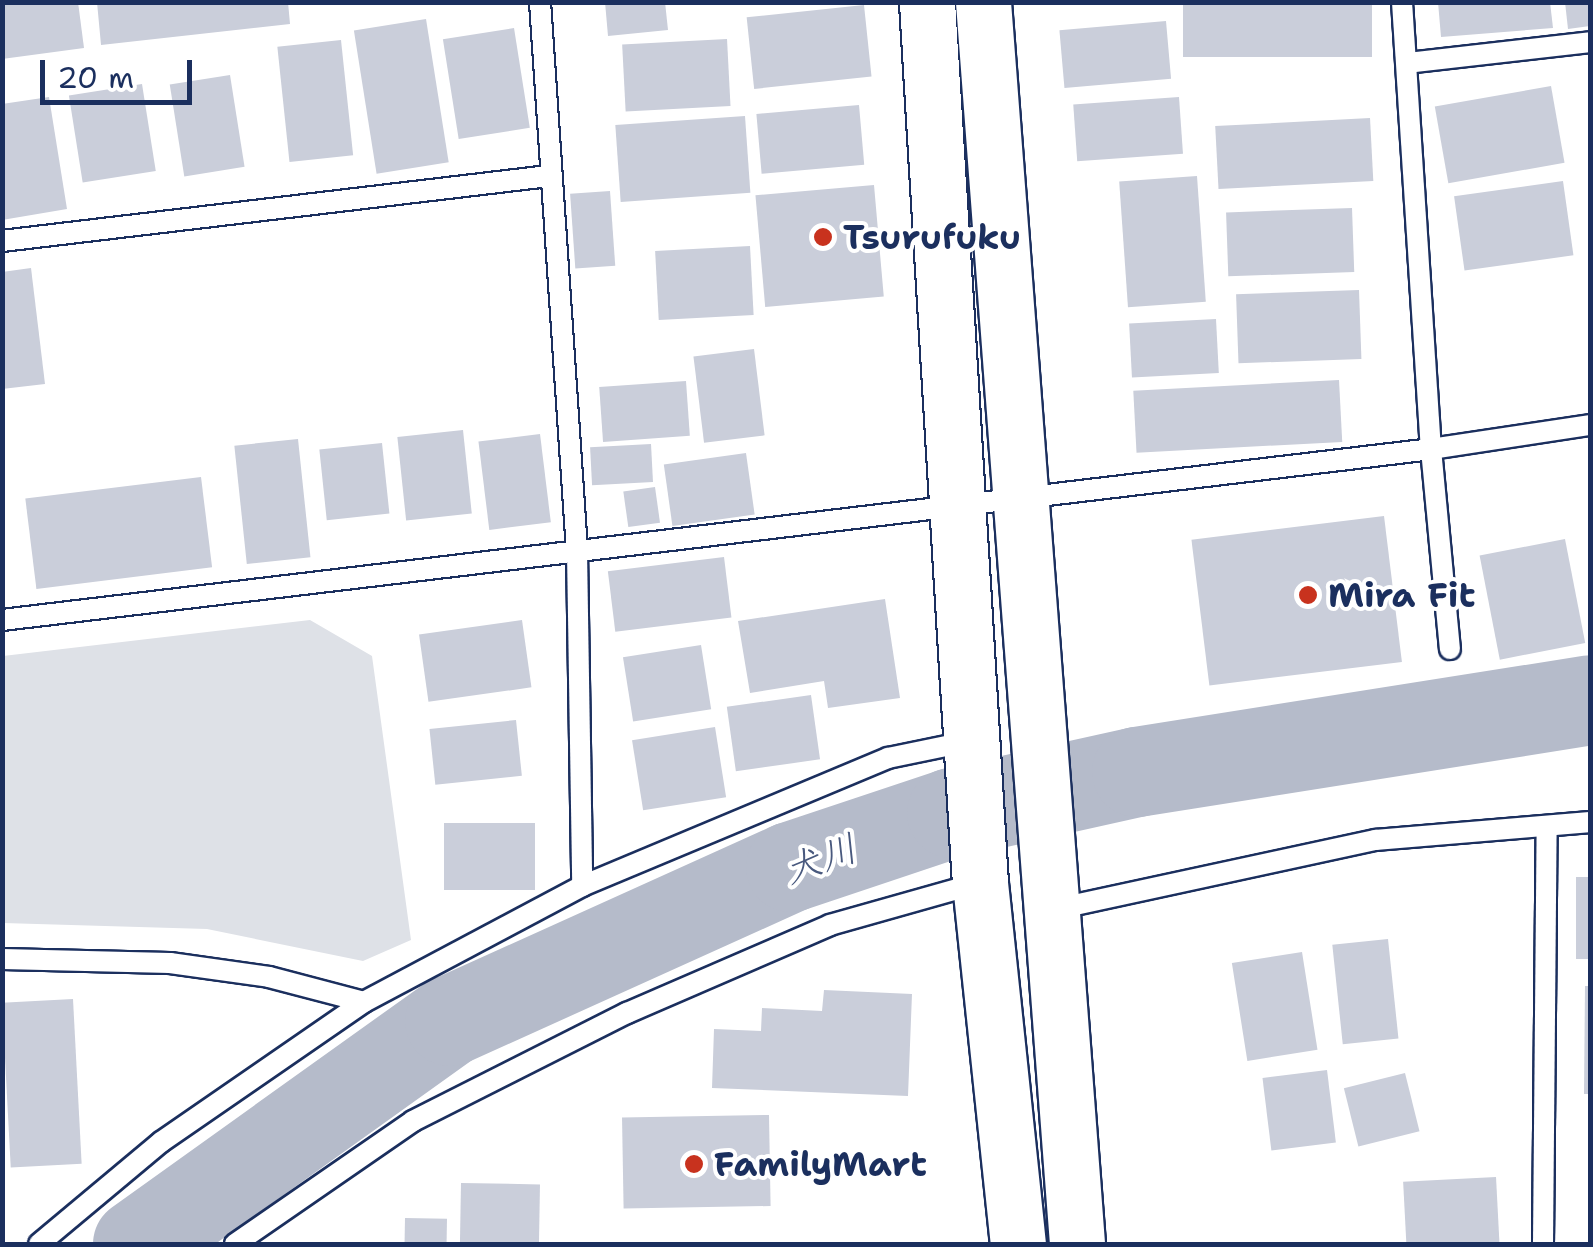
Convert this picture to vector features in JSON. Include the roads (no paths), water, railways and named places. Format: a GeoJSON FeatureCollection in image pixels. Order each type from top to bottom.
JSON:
{"type":"FeatureCollection","features":[{"type":"Feature","properties":{"kind":"street"},"geometry":{"type":"LineString","coordinates":[[928,2],[980,876],[1018,1244]]}},
{"type":"Feature","properties":{"kind":"street"},"geometry":{"type":"LineString","coordinates":[[983,2],[1042,719],[1077,1244]]}},
{"type":"Feature","properties":{"kind":"lane"},"geometry":{"type":"LineString","coordinates":[[540,2],[549,176],[578,551],[582,886]]}},
{"type":"Feature","properties":{"kind":"lane"},"geometry":{"type":"LineString","coordinates":[[1402,2],[1431,449],[1450,649]]}},
{"type":"Feature","properties":{"kind":"lane"},"geometry":{"type":"LineString","coordinates":[[1407,63],[1590,42]]}},
{"type":"Feature","properties":{"kind":"lane"},"geometry":{"type":"LineString","coordinates":[[2,240],[549,176]]}},
{"type":"Feature","properties":{"kind":"lane"},"geometry":{"type":"LineString","coordinates":[[2,620],[1431,449],[1590,425]]}},
{"type":"Feature","properties":{"kind":"lane"},"geometry":{"type":"LineString","coordinates":[[39,1244],[161,1142],[364,1002],[582,886],[888,758],[972,740]]}},
{"type":"Feature","properties":{"kind":"lane"},"geometry":{"type":"LineString","coordinates":[[1056,908],[1376,840],[1590,822]]}},
{"type":"Feature","properties":{"kind":"lane"},"geometry":{"type":"LineString","coordinates":[[1543,1244],[1547,827]]}},
{"type":"Feature","properties":{"kind":"lane"},"geometry":{"type":"LineString","coordinates":[[235,1244],[413,1121],[627,1013],[830,925],[980,876]]}},
{"type":"Feature","properties":{"kind":"lane"},"geometry":{"type":"LineString","coordinates":[[2,958],[170,963],[364,1002]]}},
{"type":"Feature","properties":{"kind":"waterway","name":"犬川"},"geometry":{"type":"LineString","coordinates":[[138,1244],[450,1021],[791,867],[952,813],[1137,772],[1590,700]]}},
{"type":"Feature","properties":{"kind":"place","name":"Tsurufuku"},"geometry":{"type":"Point","coordinates":[823,237]}},
{"type":"Feature","properties":{"kind":"place","name":"Mira Fit"},"geometry":{"type":"Point","coordinates":[1308,595]}},
{"type":"Feature","properties":{"kind":"place","name":"FamilyMart"},"geometry":{"type":"Point","coordinates":[694,1164]}}]}
